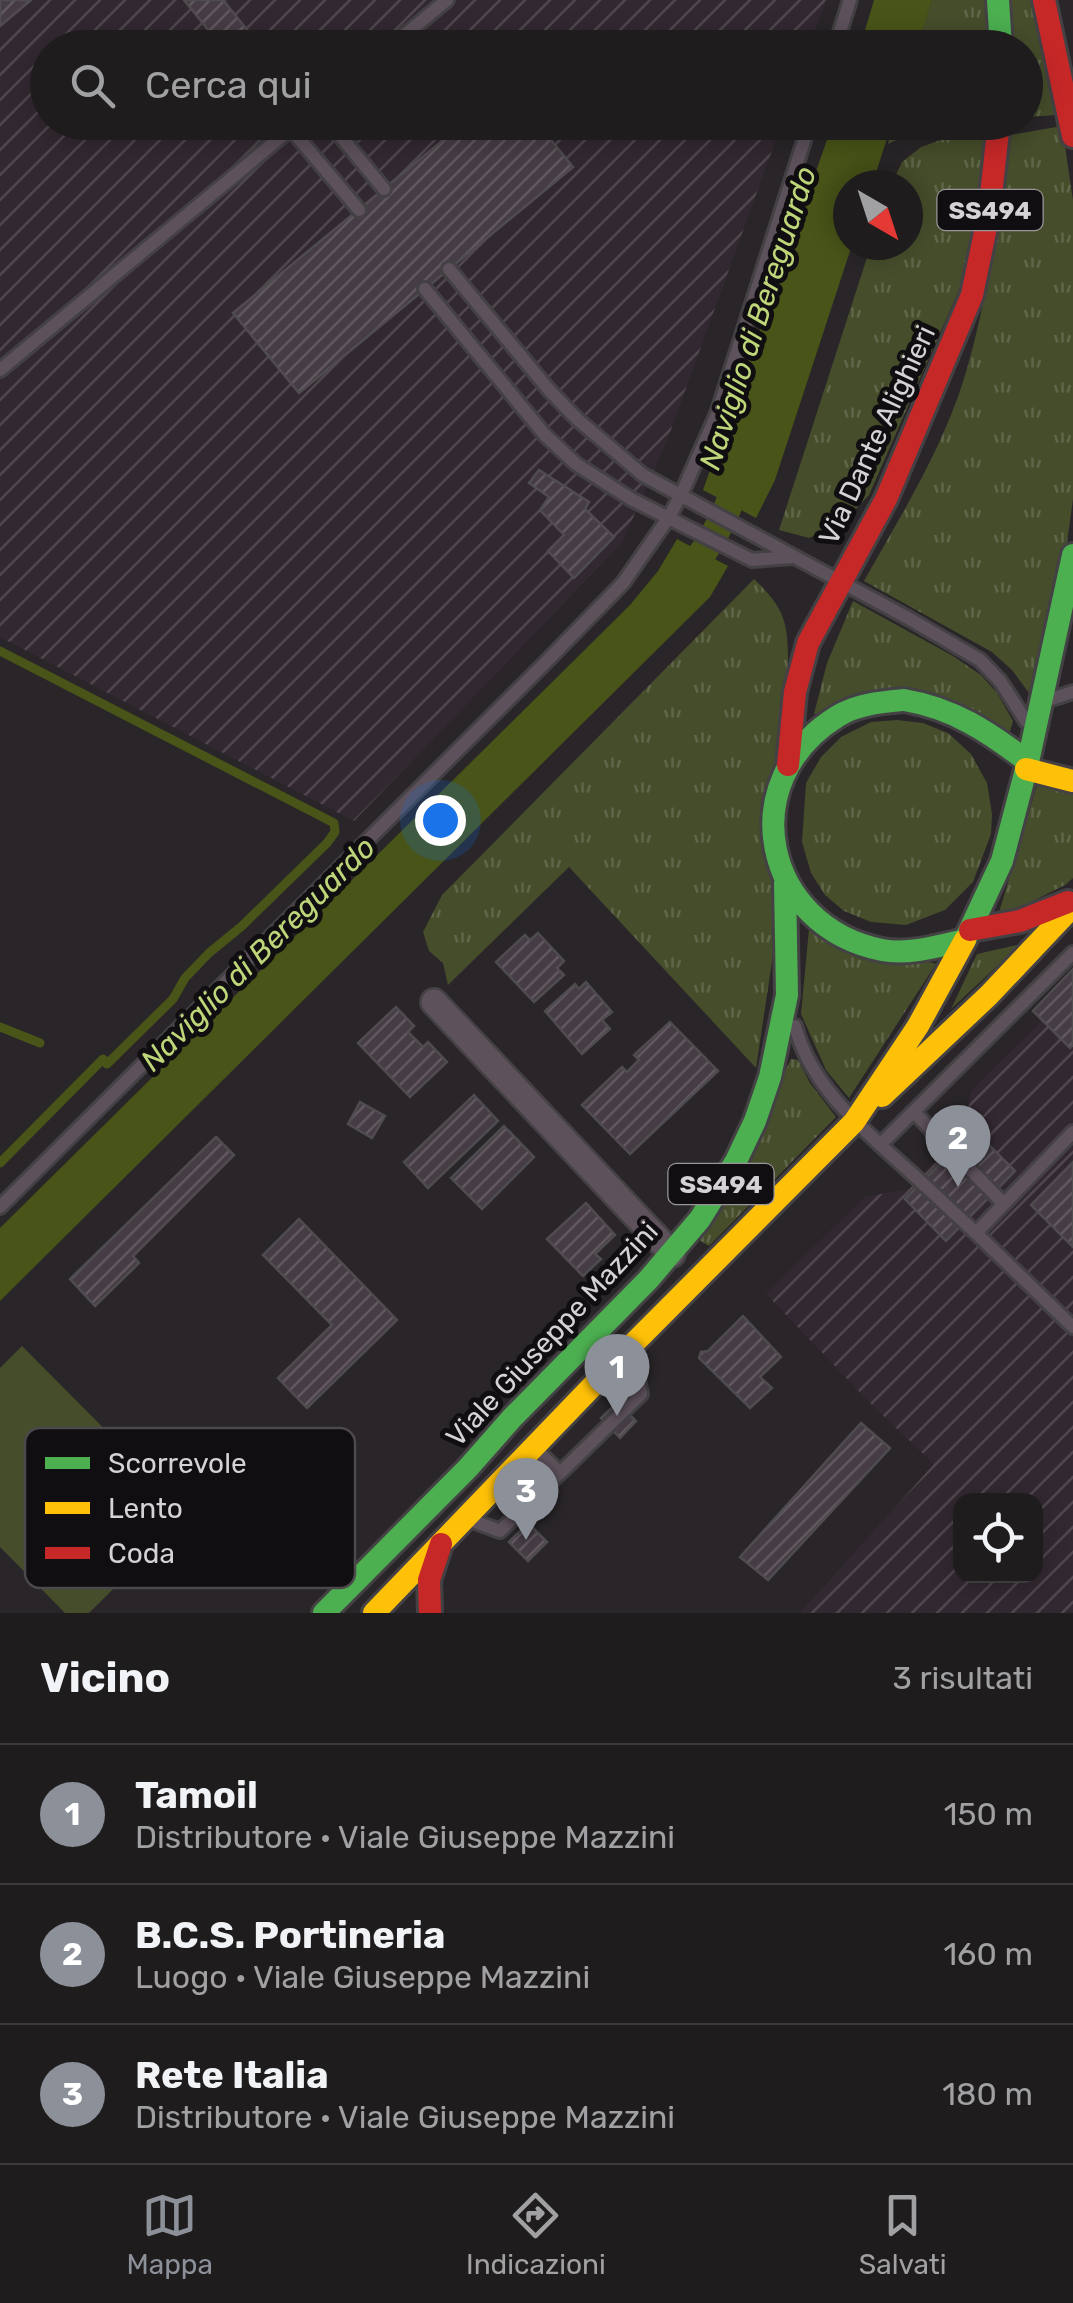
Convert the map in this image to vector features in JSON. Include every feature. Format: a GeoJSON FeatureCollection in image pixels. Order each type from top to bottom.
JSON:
{"type":"FeatureCollection","features":[{"type":"Feature","properties":{"kind":"main road"},"geometry":{"type":"LineString","coordinates":[[998,0],[1000,30]]}},
{"type":"Feature","properties":{"kind":"main road"},"geometry":{"type":"LineString","coordinates":[[1044,0],[1073,136]]}},
{"type":"Feature","properties":{"kind":"main road","name":"Via Dante Alighieri"},"geometry":{"type":"LineString","coordinates":[[788,765],[795,692],[808,644],[886,499],[972,296],[990,213],[998,140]]}},
{"type":"Feature","properties":{"kind":"main road","name":"SS494"},"geometry":{"type":"LineString","coordinates":[[1027,765],[1069,602],[1073,555]]}},
{"type":"Feature","properties":{"kind":"main road","name":"Viale Giuseppe Mazzini"},"geometry":{"type":"LineString","coordinates":[[1073,782],[1027,765],[957,712],[904,700],[855,708],[816,731],[788,765],[772,816],[776,860],[785,883],[802,908],[844,939],[882,950],[938,946],[1073,903]]}},
{"type":"Feature","properties":{"kind":"main road","name":"Viale Giuseppe Mazzini"},"geometry":{"type":"LineString","coordinates":[[854,1122],[918,1026],[991,890],[1013,827],[1027,765]]}},
{"type":"Feature","properties":{"kind":"main road","name":"Viale Giuseppe Mazzini"},"geometry":{"type":"LineString","coordinates":[[355,1583],[672,1254],[700,1219],[736,1161],[770,1076],[786,994],[785,883]]}},
{"type":"Feature","properties":{"kind":"main road","name":"Viale Giuseppe Mazzini"},"geometry":{"type":"LineString","coordinates":[[374,1613],[631,1346],[854,1122],[988,995],[1073,903]]}},
{"type":"Feature","properties":{"kind":"main road"},"geometry":{"type":"LineString","coordinates":[[430,1613],[429,1580],[442,1544]]}},
{"type":"Feature","properties":{"kind":"main road","name":"Viale Giuseppe Mazzini"},"geometry":{"type":"LineString","coordinates":[[326,1612],[350,1588]]}},
{"type":"Feature","properties":{"kind":"street"},"geometry":{"type":"LineString","coordinates":[[434,1002],[672,1254]]}},
{"type":"Feature","properties":{"kind":"lane"},"geometry":{"type":"LineString","coordinates":[[411,30],[447,0]]}},
{"type":"Feature","properties":{"kind":"lane"},"geometry":{"type":"LineString","coordinates":[[840,30],[850,0]]}},
{"type":"Feature","properties":{"kind":"lane"},"geometry":{"type":"LineString","coordinates":[[0,370],[278,140]]}},
{"type":"Feature","properties":{"kind":"lane"},"geometry":{"type":"LineString","coordinates":[[306,140],[359,210]]}},
{"type":"Feature","properties":{"kind":"lane"},"geometry":{"type":"LineString","coordinates":[[344,140],[384,189]]}},
{"type":"Feature","properties":{"kind":"lane"},"geometry":{"type":"LineString","coordinates":[[0,1206],[571,636],[623,582],[687,498],[804,140]]}},
{"type":"Feature","properties":{"kind":"lane"},"geometry":{"type":"LineString","coordinates":[[449,268],[577,420],[643,475],[980,660],[1015,701],[1034,737]]}},
{"type":"Feature","properties":{"kind":"lane"},"geometry":{"type":"LineString","coordinates":[[425,289],[545,434],[576,464],[606,485],[752,560],[796,557]]}},
{"type":"Feature","properties":{"kind":"lane"},"geometry":{"type":"LineString","coordinates":[[1041,702],[1073,692]]}},
{"type":"Feature","properties":{"kind":"lane"},"geometry":{"type":"LineString","coordinates":[[880,1145],[1073,952]]}},
{"type":"Feature","properties":{"kind":"lane"},"geometry":{"type":"LineString","coordinates":[[786,994],[800,1045],[814,1072],[854,1122],[1073,1327]]}},
{"type":"Feature","properties":{"kind":"lane"},"geometry":{"type":"LineString","coordinates":[[914,1112],[1004,1204]]}},
{"type":"Feature","properties":{"kind":"lane"},"geometry":{"type":"LineString","coordinates":[[976,1233],[1073,1132]]}},
{"type":"Feature","properties":{"kind":"lane"},"geometry":{"type":"LineString","coordinates":[[466,1519],[500,1530],[641,1394],[631,1346]]}},
{"type":"Feature","properties":{"kind":"lane"},"geometry":{"type":"LineString","coordinates":[[535,1448],[560,1473]]}},
{"type":"Feature","properties":{"kind":"shaded area"},"geometry":{"type":"Polygon","coordinates":[[[0,0],[826,0],[815,30],[30,30],[30,140],[776,140],[668,438],[622,543],[354,821],[0,637],[0,0]]]}},
{"type":"Feature","properties":{"kind":"shaded area"},"geometry":{"type":"Polygon","coordinates":[[[874,0],[932,0],[922,30],[865,30],[874,0]]]}},
{"type":"Feature","properties":{"kind":"shaded area","name":"Naviglio di Bereguardo"},"geometry":{"type":"Polygon","coordinates":[[[827,140],[887,140],[877,170],[833,170],[833,260],[847,260],[775,480],[756,518],[703,490],[827,140]]]}},
{"type":"Feature","properties":{"kind":"shaded area"},"geometry":{"type":"Polygon","coordinates":[[[677,539],[728,566],[710,597],[0,1301],[0,1228],[630,605],[658,571],[677,539]]]}},
{"type":"Feature","properties":{"kind":"shaded area"},"geometry":{"type":"Polygon","coordinates":[[[1073,972],[1073,1613],[800,1613],[934,1464],[766,1294],[865,1197],[909,1189],[965,1130],[971,1091],[1042,1021],[1033,1011],[1073,972]]]}},
{"type":"Feature","properties":{"kind":"green space"},"geometry":{"type":"Polygon","coordinates":[[[932,0],[987,0],[989,30],[922,30],[932,0]]]}},
{"type":"Feature","properties":{"kind":"green space"},"geometry":{"type":"Polygon","coordinates":[[[1011,0],[1033,0],[1039,30],[1012,30],[1011,0]]]}},
{"type":"Feature","properties":{"kind":"green space"},"geometry":{"type":"Polygon","coordinates":[[[1043,48],[1057,115],[1043,116],[1043,48]]]}},
{"type":"Feature","properties":{"kind":"green space"},"geometry":{"type":"Polygon","coordinates":[[[1062,126],[1073,200],[1073,499],[1067,543],[1029,693],[992,652],[864,581],[931,459],[963,382],[986,290],[1010,140],[1043,140],[1043,129],[1062,126]]]}},
{"type":"Feature","properties":{"kind":"green space"},"geometry":{"type":"Polygon","coordinates":[[[940,140],[986,140],[966,274],[869,495],[841,525],[809,538],[779,530],[866,260],[923,260],[923,170],[898,170],[921,147],[940,140]]]}},
{"type":"Feature","properties":{"kind":"green space"},"geometry":{"type":"Polygon","coordinates":[[[754,579],[781,614],[788,658],[777,928],[756,1068],[569,867],[448,985],[443,963],[429,951],[423,932],[442,895],[754,579]]]}},
{"type":"Feature","properties":{"kind":"green space"},"geometry":{"type":"Polygon","coordinates":[[[853,601],[981,675],[1013,721],[1009,735],[958,702],[814,714],[827,663],[853,601]]]}},
{"type":"Feature","properties":{"kind":"green space"},"geometry":{"type":"Polygon","coordinates":[[[871,722],[923,723],[948,733],[971,754],[987,783],[992,814],[991,834],[973,882],[945,910],[906,925],[871,922],[844,911],[825,895],[811,873],[802,842],[806,783],[821,757],[841,737],[871,722]]]}},
{"type":"Feature","properties":{"kind":"green space"},"geometry":{"type":"Polygon","coordinates":[[[1037,785],[1073,794],[1073,878],[997,919],[1037,785]]]}},
{"type":"Feature","properties":{"kind":"green space"},"geometry":{"type":"Polygon","coordinates":[[[809,929],[936,964],[849,1098],[826,1070],[801,1014],[809,929]]]}},
{"type":"Feature","properties":{"kind":"green space"},"geometry":{"type":"Polygon","coordinates":[[[1021,944],[951,1009],[977,954],[1021,944]]]}},
{"type":"Feature","properties":{"kind":"green space"},"geometry":{"type":"Polygon","coordinates":[[[791,1059],[798,1060],[836,1117],[709,1246],[699,1240],[791,1059]]]}},
{"type":"Feature","properties":{"kind":"green space"},"geometry":{"type":"Polygon","coordinates":[[[22,1346],[104,1428],[25,1428],[25,1572],[0,1547],[0,1368],[22,1346]]]}},
{"type":"Feature","properties":{"kind":"green space"},"geometry":{"type":"Polygon","coordinates":[[[40,1588],[114,1588],[89,1613],[65,1613],[40,1588]]]}},
{"type":"Feature","properties":{"kind":"building"},"geometry":{"type":"Polygon","coordinates":[[[0,0],[31,0],[0,26],[0,0]]]}},
{"type":"Feature","properties":{"kind":"building"},"geometry":{"type":"Polygon","coordinates":[[[184,0],[223,0],[247,30],[208,30],[184,0]]]}},
{"type":"Feature","properties":{"kind":"building"},"geometry":{"type":"Polygon","coordinates":[[[443,140],[551,140],[573,167],[299,393],[233,313],[443,140]]]}},
{"type":"Feature","properties":{"kind":"building"},"geometry":{"type":"Polygon","coordinates":[[[539,470],[589,502],[585,509],[614,537],[574,578],[548,551],[564,535],[540,510],[549,497],[529,483],[539,470]]]}},
{"type":"Feature","properties":{"kind":"building"},"geometry":{"type":"Polygon","coordinates":[[[538,933],[564,961],[557,968],[564,975],[534,1002],[496,962],[525,935],[530,940],[538,933]]]}},
{"type":"Feature","properties":{"kind":"building"},"geometry":{"type":"Polygon","coordinates":[[[1073,969],[1073,1045],[1070,1048],[1033,1011],[1073,969]]]}},
{"type":"Feature","properties":{"kind":"building"},"geometry":{"type":"Polygon","coordinates":[[[586,982],[612,1012],[602,1020],[610,1029],[582,1054],[545,1011],[575,984],[579,989],[586,982]]]}},
{"type":"Feature","properties":{"kind":"building"},"geometry":{"type":"Polygon","coordinates":[[[396,1007],[414,1026],[408,1032],[423,1047],[428,1042],[447,1062],[410,1097],[358,1043],[396,1007]]]}},
{"type":"Feature","properties":{"kind":"building"},"geometry":{"type":"Polygon","coordinates":[[[670,1022],[718,1071],[630,1154],[582,1105],[622,1067],[627,1072],[639,1060],[634,1055],[670,1022]]]}},
{"type":"Feature","properties":{"kind":"building"},"geometry":{"type":"Polygon","coordinates":[[[474,1095],[498,1121],[428,1188],[404,1162],[474,1095]]]}},
{"type":"Feature","properties":{"kind":"building"},"geometry":{"type":"Polygon","coordinates":[[[360,1102],[385,1116],[372,1138],[348,1124],[360,1102]]]}},
{"type":"Feature","properties":{"kind":"building"},"geometry":{"type":"Polygon","coordinates":[[[504,1126],[534,1157],[482,1209],[451,1178],[504,1126]]]}},
{"type":"Feature","properties":{"kind":"building"},"geometry":{"type":"Polygon","coordinates":[[[974,1130],[1015,1171],[946,1241],[905,1199],[974,1130]]]}},
{"type":"Feature","properties":{"kind":"building"},"geometry":{"type":"Polygon","coordinates":[[[216,1137],[234,1155],[133,1256],[139,1263],[95,1306],[70,1279],[216,1137]]]}},
{"type":"Feature","properties":{"kind":"building"},"geometry":{"type":"Polygon","coordinates":[[[1073,1162],[1073,1247],[1031,1205],[1073,1162]]]}},
{"type":"Feature","properties":{"kind":"building"},"geometry":{"type":"Polygon","coordinates":[[[586,1203],[615,1235],[595,1254],[601,1259],[583,1276],[547,1239],[586,1203]]]}},
{"type":"Feature","properties":{"kind":"building"},"geometry":{"type":"Polygon","coordinates":[[[299,1219],[397,1320],[307,1408],[278,1378],[332,1325],[263,1255],[299,1219]]]}},
{"type":"Feature","properties":{"kind":"building"},"geometry":{"type":"Polygon","coordinates":[[[743,1316],[781,1357],[760,1377],[772,1388],[750,1408],[699,1358],[743,1316]]]}},
{"type":"Feature","properties":{"kind":"building"},"geometry":{"type":"Polygon","coordinates":[[[617,1403],[636,1421],[620,1438],[601,1418],[617,1403]]]}},
{"type":"Feature","properties":{"kind":"building"},"geometry":{"type":"Polygon","coordinates":[[[861,1423],[890,1448],[768,1580],[740,1557],[861,1423]]]}},
{"type":"Feature","properties":{"kind":"building"},"geometry":{"type":"Polygon","coordinates":[[[528,1523],[547,1542],[528,1561],[509,1542],[528,1523]]]}},
{"type":"Feature","properties":{"kind":"waterway","name":"Naviglio di Bereguardo"},"geometry":{"type":"LineString","coordinates":[[681,579],[718,527],[742,469]]}},
{"type":"Feature","properties":{"kind":"waterway"},"geometry":{"type":"LineString","coordinates":[[0,651],[334,823],[335,832],[242,926],[209,953],[185,978],[173,999],[107,1064],[103,1059],[0,1163]]}},
{"type":"Feature","properties":{"kind":"waterway"},"geometry":{"type":"LineString","coordinates":[[0,1027],[40,1043]]}},
{"type":"Feature","properties":{"kind":"traffic: fast"},"geometry":{"type":"LineString","coordinates":[[998,0],[1000,30]]}},
{"type":"Feature","properties":{"kind":"traffic: fast"},"geometry":{"type":"LineString","coordinates":[[1028,762],[1073,555]]}},
{"type":"Feature","properties":{"kind":"traffic: fast"},"geometry":{"type":"LineString","coordinates":[[904,700],[939,709],[970,723],[1028,762],[1002,861],[965,940],[892,951],[842,936],[810,912],[788,883],[776,848],[774,812],[783,777],[805,744],[845,712],[904,700]]}},
{"type":"Feature","properties":{"kind":"traffic: fast"},"geometry":{"type":"LineString","coordinates":[[355,1582],[648,1280],[700,1219],[736,1161],[770,1077],[787,995],[785,883]]}},
{"type":"Feature","properties":{"kind":"traffic: fast"},"geometry":{"type":"LineString","coordinates":[[324,1613],[349,1588]]}},
{"type":"Feature","properties":{"kind":"traffic: slow"},"geometry":{"type":"LineString","coordinates":[[1026,769],[1073,781]]}},
{"type":"Feature","properties":{"kind":"traffic: slow"},"geometry":{"type":"LineString","coordinates":[[882,1096],[989,995],[1073,906]]}},
{"type":"Feature","properties":{"kind":"traffic: slow"},"geometry":{"type":"LineString","coordinates":[[374,1613],[854,1122],[918,1026],[965,940]]}},
{"type":"Feature","properties":{"kind":"traffic: jam"},"geometry":{"type":"LineString","coordinates":[[1044,0],[1073,136]]}},
{"type":"Feature","properties":{"kind":"traffic: jam"},"geometry":{"type":"LineString","coordinates":[[788,765],[795,692],[808,643],[886,499],[972,295],[989,213],[997,140]]}},
{"type":"Feature","properties":{"kind":"traffic: jam"},"geometry":{"type":"LineString","coordinates":[[970,930],[1020,921],[1068,902]]}},
{"type":"Feature","properties":{"kind":"traffic: jam"},"geometry":{"type":"LineString","coordinates":[[430,1613],[429,1580],[441,1544]]}},
{"type":"Feature","properties":{"kind":"place","name":"B.C.S. Portineria"},"geometry":{"type":"Point","coordinates":[958,1187]}},
{"type":"Feature","properties":{"kind":"place","name":"Tamoil"},"geometry":{"type":"Point","coordinates":[617,1416]}},
{"type":"Feature","properties":{"kind":"place","name":"Rete Italia"},"geometry":{"type":"Point","coordinates":[526,1540]}}]}
